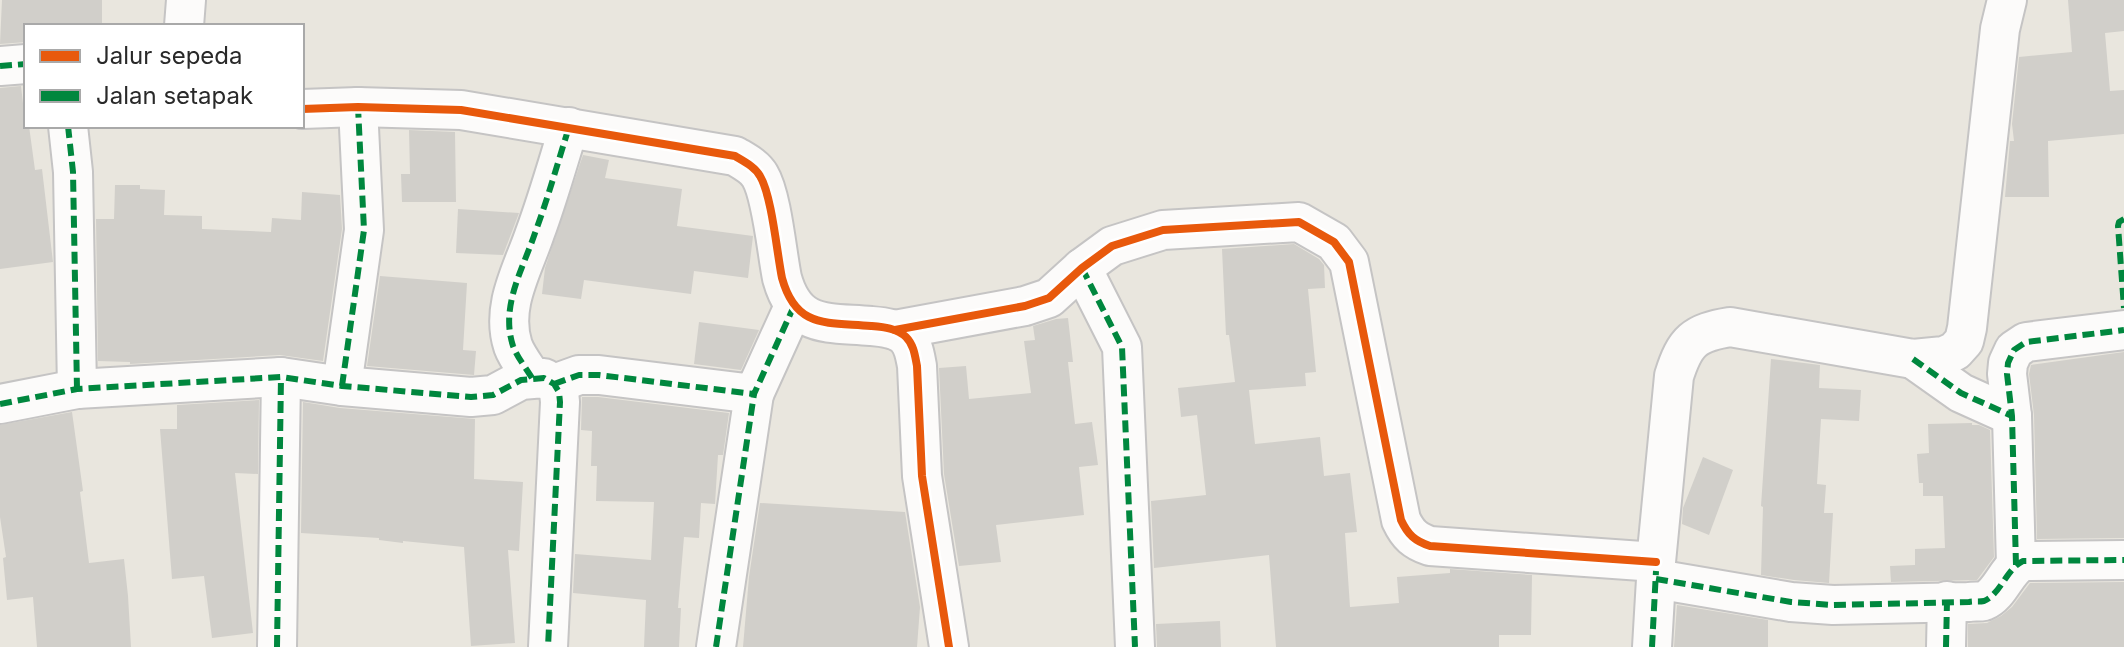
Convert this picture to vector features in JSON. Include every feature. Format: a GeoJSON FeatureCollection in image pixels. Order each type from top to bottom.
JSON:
{"type":"FeatureCollection","features":[{"type":"Feature","properties":{"kind":"street"},"geometry":{"type":"LineString","coordinates":[[184,24],[186,0]]}},
{"type":"Feature","properties":{"kind":"street"},"geometry":{"type":"LineString","coordinates":[[1652,647],[1674,376],[1680,356],[1692,340],[1708,331],[1730,327],[1913,359],[1944,356],[1955,351],[1964,341],[2000,29],[2007,0]]}},
{"type":"Feature","properties":{"kind":"street"},"geometry":{"type":"LineString","coordinates":[[0,66],[24,64]]}},
{"type":"Feature","properties":{"kind":"street"},"geometry":{"type":"LineString","coordinates":[[342,386],[364,230],[358,107]]}},
{"type":"Feature","properties":{"kind":"street"},"geometry":{"type":"LineString","coordinates":[[304,109],[461,110],[735,156],[750,165],[760,174],[766,189],[782,278],[794,306],[805,316],[821,322],[895,330],[914,349],[922,476],[949,647]]}},
{"type":"Feature","properties":{"kind":"street"},"geometry":{"type":"LineString","coordinates":[[548,647],[559,392],[543,381],[513,346],[510,325],[515,281],[535,236],[569,127]]}},
{"type":"Feature","properties":{"kind":"street"},"geometry":{"type":"LineString","coordinates":[[68,128],[73,172],[77,389]]}},
{"type":"Feature","properties":{"kind":"street"},"geometry":{"type":"LineString","coordinates":[[895,330],[1025,306],[1049,298],[1112,246],[1163,230],[1299,222],[1334,242],[1349,262],[1401,520],[1407,533],[1419,542],[1430,546],[1656,571],[1791,602],[1848,605],[1984,601],[2023,561],[2124,560]]}},
{"type":"Feature","properties":{"kind":"street"},"geometry":{"type":"LineString","coordinates":[[1082,268],[1122,347],[1135,647]]}},
{"type":"Feature","properties":{"kind":"street"},"geometry":{"type":"LineString","coordinates":[[716,647],[754,394],[794,306]]}},
{"type":"Feature","properties":{"kind":"street"},"geometry":{"type":"LineString","coordinates":[[2016,565],[2008,363],[2014,350],[2026,342],[2124,330]]}},
{"type":"Feature","properties":{"kind":"street"},"geometry":{"type":"LineString","coordinates":[[1913,359],[1961,393],[2012,416]]}},
{"type":"Feature","properties":{"kind":"street"},"geometry":{"type":"LineString","coordinates":[[0,404],[77,389],[281,377],[342,386],[471,397],[493,395],[521,380],[543,381],[599,375],[754,394]]}},
{"type":"Feature","properties":{"kind":"street"},"geometry":{"type":"LineString","coordinates":[[277,647],[281,377]]}},
{"type":"Feature","properties":{"kind":"street"},"geometry":{"type":"LineString","coordinates":[[1946,647],[1947,601]]}},
{"type":"Feature","properties":{"kind":"building"},"geometry":{"type":"Polygon","coordinates":[[[2,0],[102,0],[102,24],[24,24],[24,42],[0,44],[2,0]]]}},
{"type":"Feature","properties":{"kind":"building"},"geometry":{"type":"Polygon","coordinates":[[[2068,0],[2124,0],[2124,31],[2105,33],[2110,91],[2124,90],[2124,134],[2048,141],[2049,197],[2005,197],[2010,141],[2014,141],[2012,124],[2019,57],[2072,52],[2068,0]]]}},
{"type":"Feature","properties":{"kind":"building"},"geometry":{"type":"Polygon","coordinates":[[[21,86],[24,128],[29,128],[35,170],[42,169],[53,262],[0,269],[0,88],[21,86]]]}},
{"type":"Feature","properties":{"kind":"building"},"geometry":{"type":"Polygon","coordinates":[[[409,130],[455,132],[456,202],[402,202],[401,174],[410,174],[409,130]]]}},
{"type":"Feature","properties":{"kind":"building"},"geometry":{"type":"Polygon","coordinates":[[[583,155],[609,160],[605,178],[682,189],[677,226],[753,236],[748,278],[694,271],[691,294],[584,280],[581,299],[542,294],[545,268],[583,155]]]}},
{"type":"Feature","properties":{"kind":"building"},"geometry":{"type":"Polygon","coordinates":[[[115,185],[140,185],[140,189],[165,190],[164,215],[202,216],[202,229],[271,232],[272,218],[301,220],[302,192],[340,195],[342,229],[323,361],[280,355],[130,364],[98,361],[96,219],[114,219],[115,185]]]}},
{"type":"Feature","properties":{"kind":"building"},"geometry":{"type":"Polygon","coordinates":[[[458,209],[519,213],[503,255],[456,253],[458,209]]]}},
{"type":"Feature","properties":{"kind":"building"},"geometry":{"type":"Polygon","coordinates":[[[1294,244],[1324,265],[1325,288],[1308,289],[1316,372],[1305,373],[1306,386],[1249,390],[1255,444],[1320,437],[1324,476],[1350,473],[1357,532],[1345,533],[1350,607],[1399,603],[1397,577],[1450,573],[1450,569],[1532,575],[1531,635],[1499,635],[1499,647],[1276,647],[1269,555],[1154,568],[1151,501],[1206,495],[1197,415],[1181,417],[1178,388],[1235,382],[1229,335],[1226,335],[1222,249],[1294,244]]]}},
{"type":"Feature","properties":{"kind":"building"},"geometry":{"type":"Polygon","coordinates":[[[380,276],[467,283],[463,350],[476,351],[474,375],[367,366],[380,276]]]}},
{"type":"Feature","properties":{"kind":"building"},"geometry":{"type":"Polygon","coordinates":[[[1068,318],[1073,362],[1068,362],[1075,424],[1092,422],[1098,465],[1079,467],[1084,515],[996,525],[1001,562],[959,566],[944,474],[939,368],[966,366],[969,399],[1031,393],[1024,341],[1035,340],[1033,326],[1068,318]]]}},
{"type":"Feature","properties":{"kind":"building"},"geometry":{"type":"Polygon","coordinates":[[[699,322],[759,330],[741,370],[694,364],[699,322]]]}},
{"type":"Feature","properties":{"kind":"building"},"geometry":{"type":"Polygon","coordinates":[[[2124,352],[2124,538],[2037,539],[2031,365],[2124,352]]]}},
{"type":"Feature","properties":{"kind":"building"},"geometry":{"type":"Polygon","coordinates":[[[1771,359],[1820,365],[1819,388],[1861,390],[1859,421],[1821,419],[1817,484],[1826,485],[1824,513],[1833,513],[1829,583],[1761,575],[1761,506],[1771,359]]]}},
{"type":"Feature","properties":{"kind":"building"},"geometry":{"type":"Polygon","coordinates":[[[582,397],[729,413],[723,455],[718,455],[715,504],[701,503],[699,538],[684,537],[678,608],[681,608],[679,647],[644,647],[646,600],[573,593],[575,554],[651,560],[654,502],[596,501],[597,466],[591,466],[592,431],[581,430],[582,397]]]}},
{"type":"Feature","properties":{"kind":"building"},"geometry":{"type":"Polygon","coordinates":[[[259,400],[258,474],[235,473],[253,633],[212,638],[204,576],[172,579],[160,429],[177,429],[177,405],[259,400]]]}},
{"type":"Feature","properties":{"kind":"building"},"geometry":{"type":"Polygon","coordinates":[[[303,402],[475,419],[474,479],[523,482],[519,551],[508,550],[515,643],[471,646],[464,547],[301,533],[303,402]]]}},
{"type":"Feature","properties":{"kind":"building"},"geometry":{"type":"Polygon","coordinates":[[[72,412],[89,563],[124,559],[131,647],[37,647],[33,597],[7,600],[3,558],[6,557],[0,517],[0,425],[72,412]]]}},
{"type":"Feature","properties":{"kind":"building"},"geometry":{"type":"Polygon","coordinates":[[[1972,423],[1990,430],[1994,557],[1977,580],[1891,582],[1890,566],[1915,565],[1915,549],[1945,548],[1943,496],[1923,496],[1923,483],[1919,483],[1917,454],[1929,453],[1928,424],[1972,423]]]}},
{"type":"Feature","properties":{"kind":"building"},"geometry":{"type":"Polygon","coordinates":[[[1703,457],[1733,470],[1709,535],[1682,524],[1683,508],[1703,457]]]}},
{"type":"Feature","properties":{"kind":"building"},"geometry":{"type":"Polygon","coordinates":[[[760,503],[905,512],[920,607],[917,647],[743,647],[760,503]]]}},
{"type":"Feature","properties":{"kind":"building"},"geometry":{"type":"Polygon","coordinates":[[[2124,582],[2124,647],[1968,647],[1968,624],[1987,623],[2001,616],[2030,583],[2124,582]]]}},
{"type":"Feature","properties":{"kind":"building"},"geometry":{"type":"Polygon","coordinates":[[[1677,605],[1768,620],[1768,647],[1674,647],[1677,605]]]}},
{"type":"Feature","properties":{"kind":"building"},"geometry":{"type":"Polygon","coordinates":[[[1220,621],[1221,647],[1157,647],[1156,624],[1220,621]]]}},
{"type":"Feature","properties":{"kind":"marked path"},"geometry":{"type":"LineString","coordinates":[[0,66],[24,64]]}},
{"type":"Feature","properties":{"kind":"marked path"},"geometry":{"type":"LineString","coordinates":[[342,386],[364,230],[358,107]]}},
{"type":"Feature","properties":{"kind":"marked path"},"geometry":{"type":"LineString","coordinates":[[532,378],[513,346],[509,317],[511,302],[569,127]]}},
{"type":"Feature","properties":{"kind":"marked path"},"geometry":{"type":"LineString","coordinates":[[68,128],[73,172],[77,389]]}},
{"type":"Feature","properties":{"kind":"marked path"},"geometry":{"type":"LineString","coordinates":[[2124,219],[2118,226],[2124,308]]}},
{"type":"Feature","properties":{"kind":"marked path"},"geometry":{"type":"LineString","coordinates":[[1082,268],[1122,347],[1135,647]]}},
{"type":"Feature","properties":{"kind":"marked path"},"geometry":{"type":"LineString","coordinates":[[554,384],[579,375],[599,375],[754,394],[794,306]]}},
{"type":"Feature","properties":{"kind":"marked path"},"geometry":{"type":"LineString","coordinates":[[2016,565],[2008,363],[2014,350],[2026,342],[2124,330]]}},
{"type":"Feature","properties":{"kind":"marked path"},"geometry":{"type":"LineString","coordinates":[[1913,359],[1961,393],[2012,416]]}},
{"type":"Feature","properties":{"kind":"marked path"},"geometry":{"type":"LineString","coordinates":[[0,404],[77,389],[281,377],[342,386],[471,397],[493,395],[521,380],[544,378],[554,384],[560,402],[548,647]]}},
{"type":"Feature","properties":{"kind":"marked path"},"geometry":{"type":"LineString","coordinates":[[277,647],[281,377]]}},
{"type":"Feature","properties":{"kind":"marked path"},"geometry":{"type":"LineString","coordinates":[[716,647],[754,394]]}},
{"type":"Feature","properties":{"kind":"marked path"},"geometry":{"type":"LineString","coordinates":[[1656,579],[1791,602],[1833,605],[1969,602],[1990,598],[2023,561],[2124,560]]}},
{"type":"Feature","properties":{"kind":"marked path"},"geometry":{"type":"LineString","coordinates":[[1652,647],[1656,571]]}},
{"type":"Feature","properties":{"kind":"marked path"},"geometry":{"type":"LineString","coordinates":[[1946,647],[1947,601]]}},
{"type":"Feature","properties":{"kind":"cycle path"},"geometry":{"type":"LineString","coordinates":[[304,109],[461,110],[735,156],[753,167],[764,185],[782,278],[796,306],[805,315],[827,323],[894,330],[906,337],[912,347],[917,366],[922,476],[949,647]]}},
{"type":"Feature","properties":{"kind":"cycle path"},"geometry":{"type":"LineString","coordinates":[[895,330],[1025,306],[1049,298],[1112,246],[1163,230],[1299,222],[1334,242],[1349,262],[1401,520],[1412,537],[1430,546],[1656,562]]}}]}
